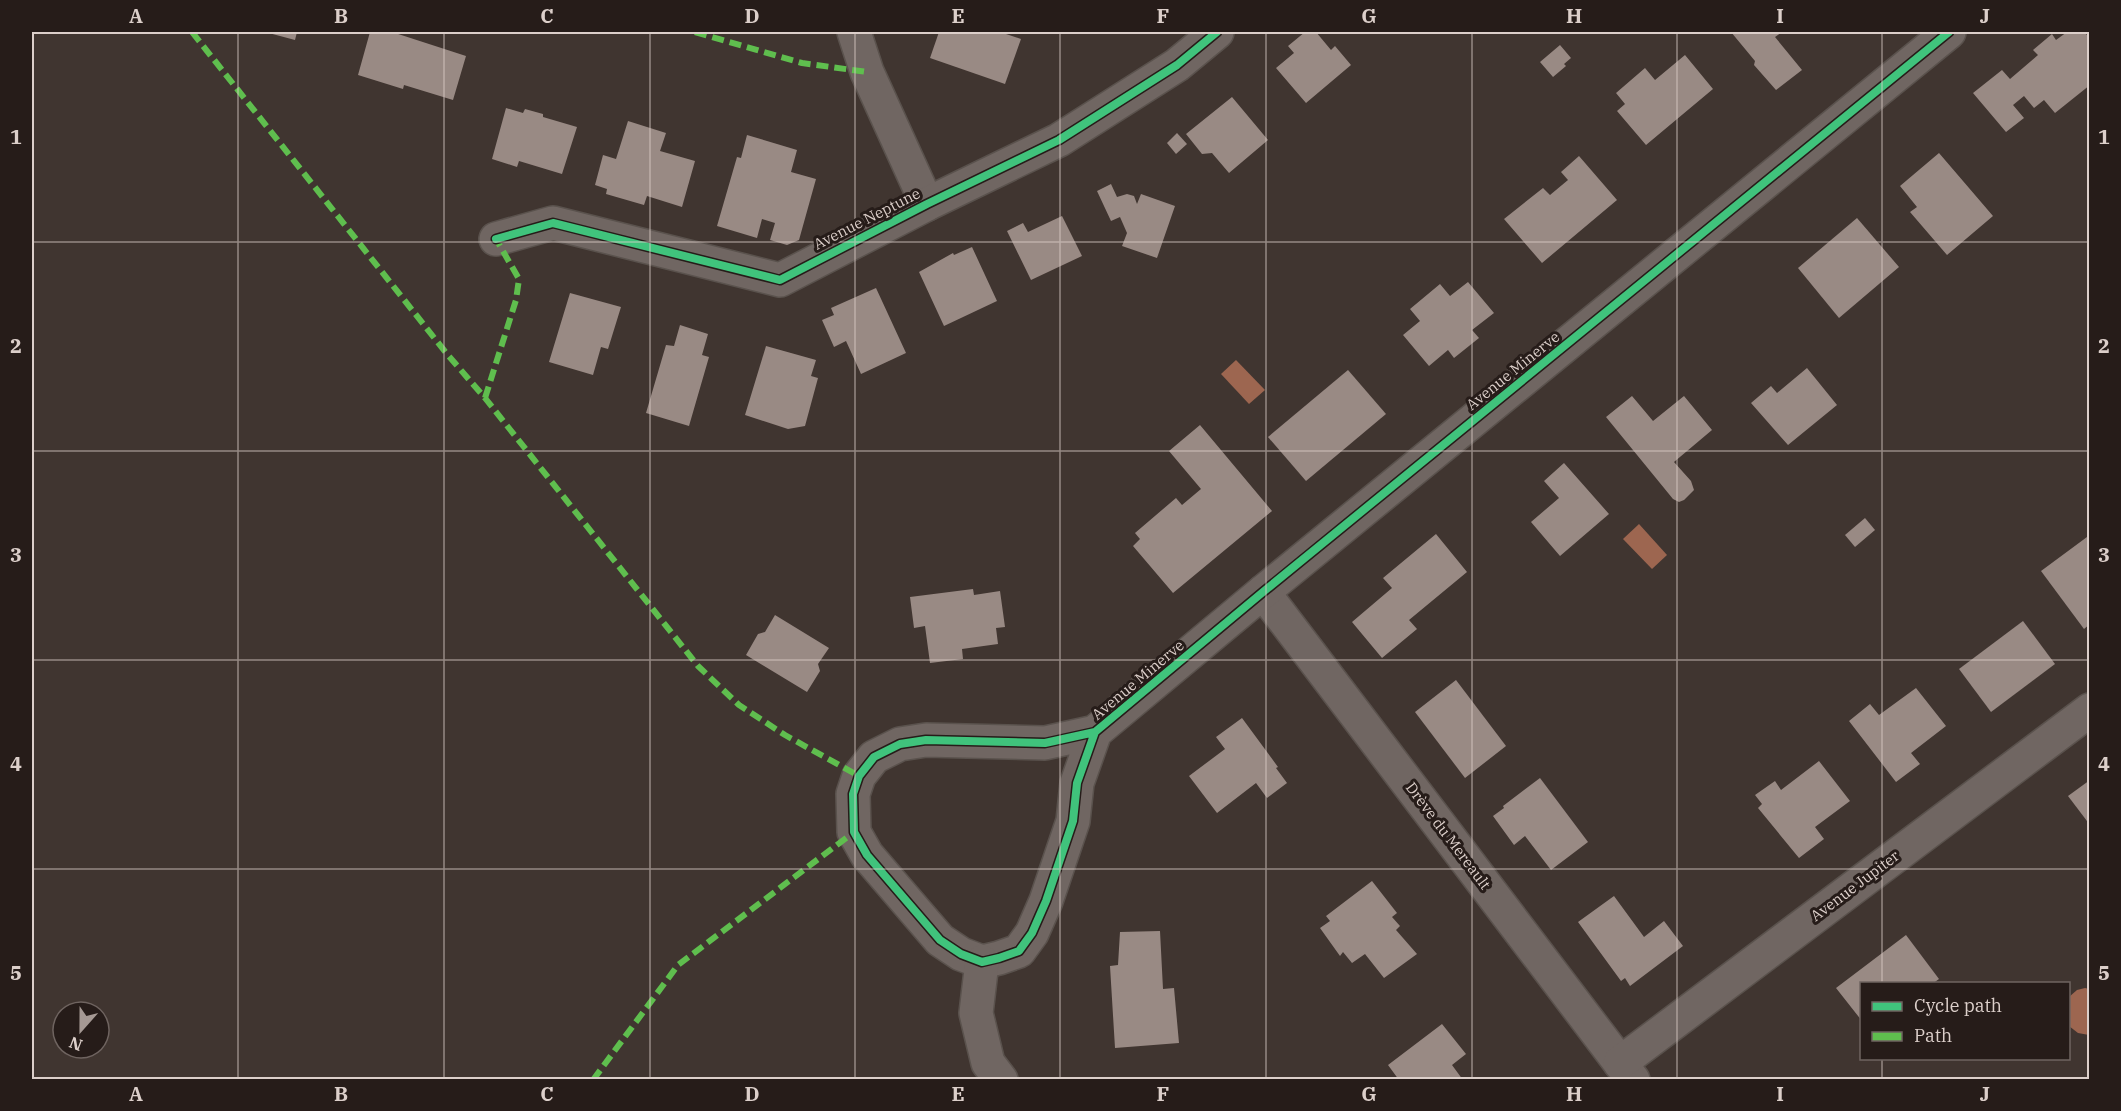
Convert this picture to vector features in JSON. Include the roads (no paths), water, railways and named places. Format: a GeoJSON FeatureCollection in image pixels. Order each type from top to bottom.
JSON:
{"type":"FeatureCollection","features":[{"type":"Feature","properties":{"kind":"street"},"geometry":{"type":"LineString","coordinates":[[854,32],[867,72],[927,204]]}},
{"type":"Feature","properties":{"kind":"street","name":"Avenue Neptune"},"geometry":{"type":"LineString","coordinates":[[496,239],[553,223],[780,280],[927,204],[1059,140],[1177,65],[1216,32]]}},
{"type":"Feature","properties":{"kind":"street","name":"Avenue Minerve"},"geometry":{"type":"LineString","coordinates":[[1095,732],[1077,783],[1073,821],[1046,901],[1032,933],[1018,951],[982,962],[961,954],[940,940],[867,855],[854,831],[853,794],[859,776],[874,757],[900,744],[926,740],[1045,743],[1095,732],[1949,32]]}},
{"type":"Feature","properties":{"kind":"street","name":"Drève du Mereault"},"geometry":{"type":"LineString","coordinates":[[1263,592],[1627,1071]]}},
{"type":"Feature","properties":{"kind":"street","name":"Avenue Jupiter"},"geometry":{"type":"LineString","coordinates":[[1627,1071],[2090,710]]}},
{"type":"Feature","properties":{"kind":"street"},"geometry":{"type":"LineString","coordinates":[[982,962],[976,1013],[988,1063],[1001,1080]]}}]}
